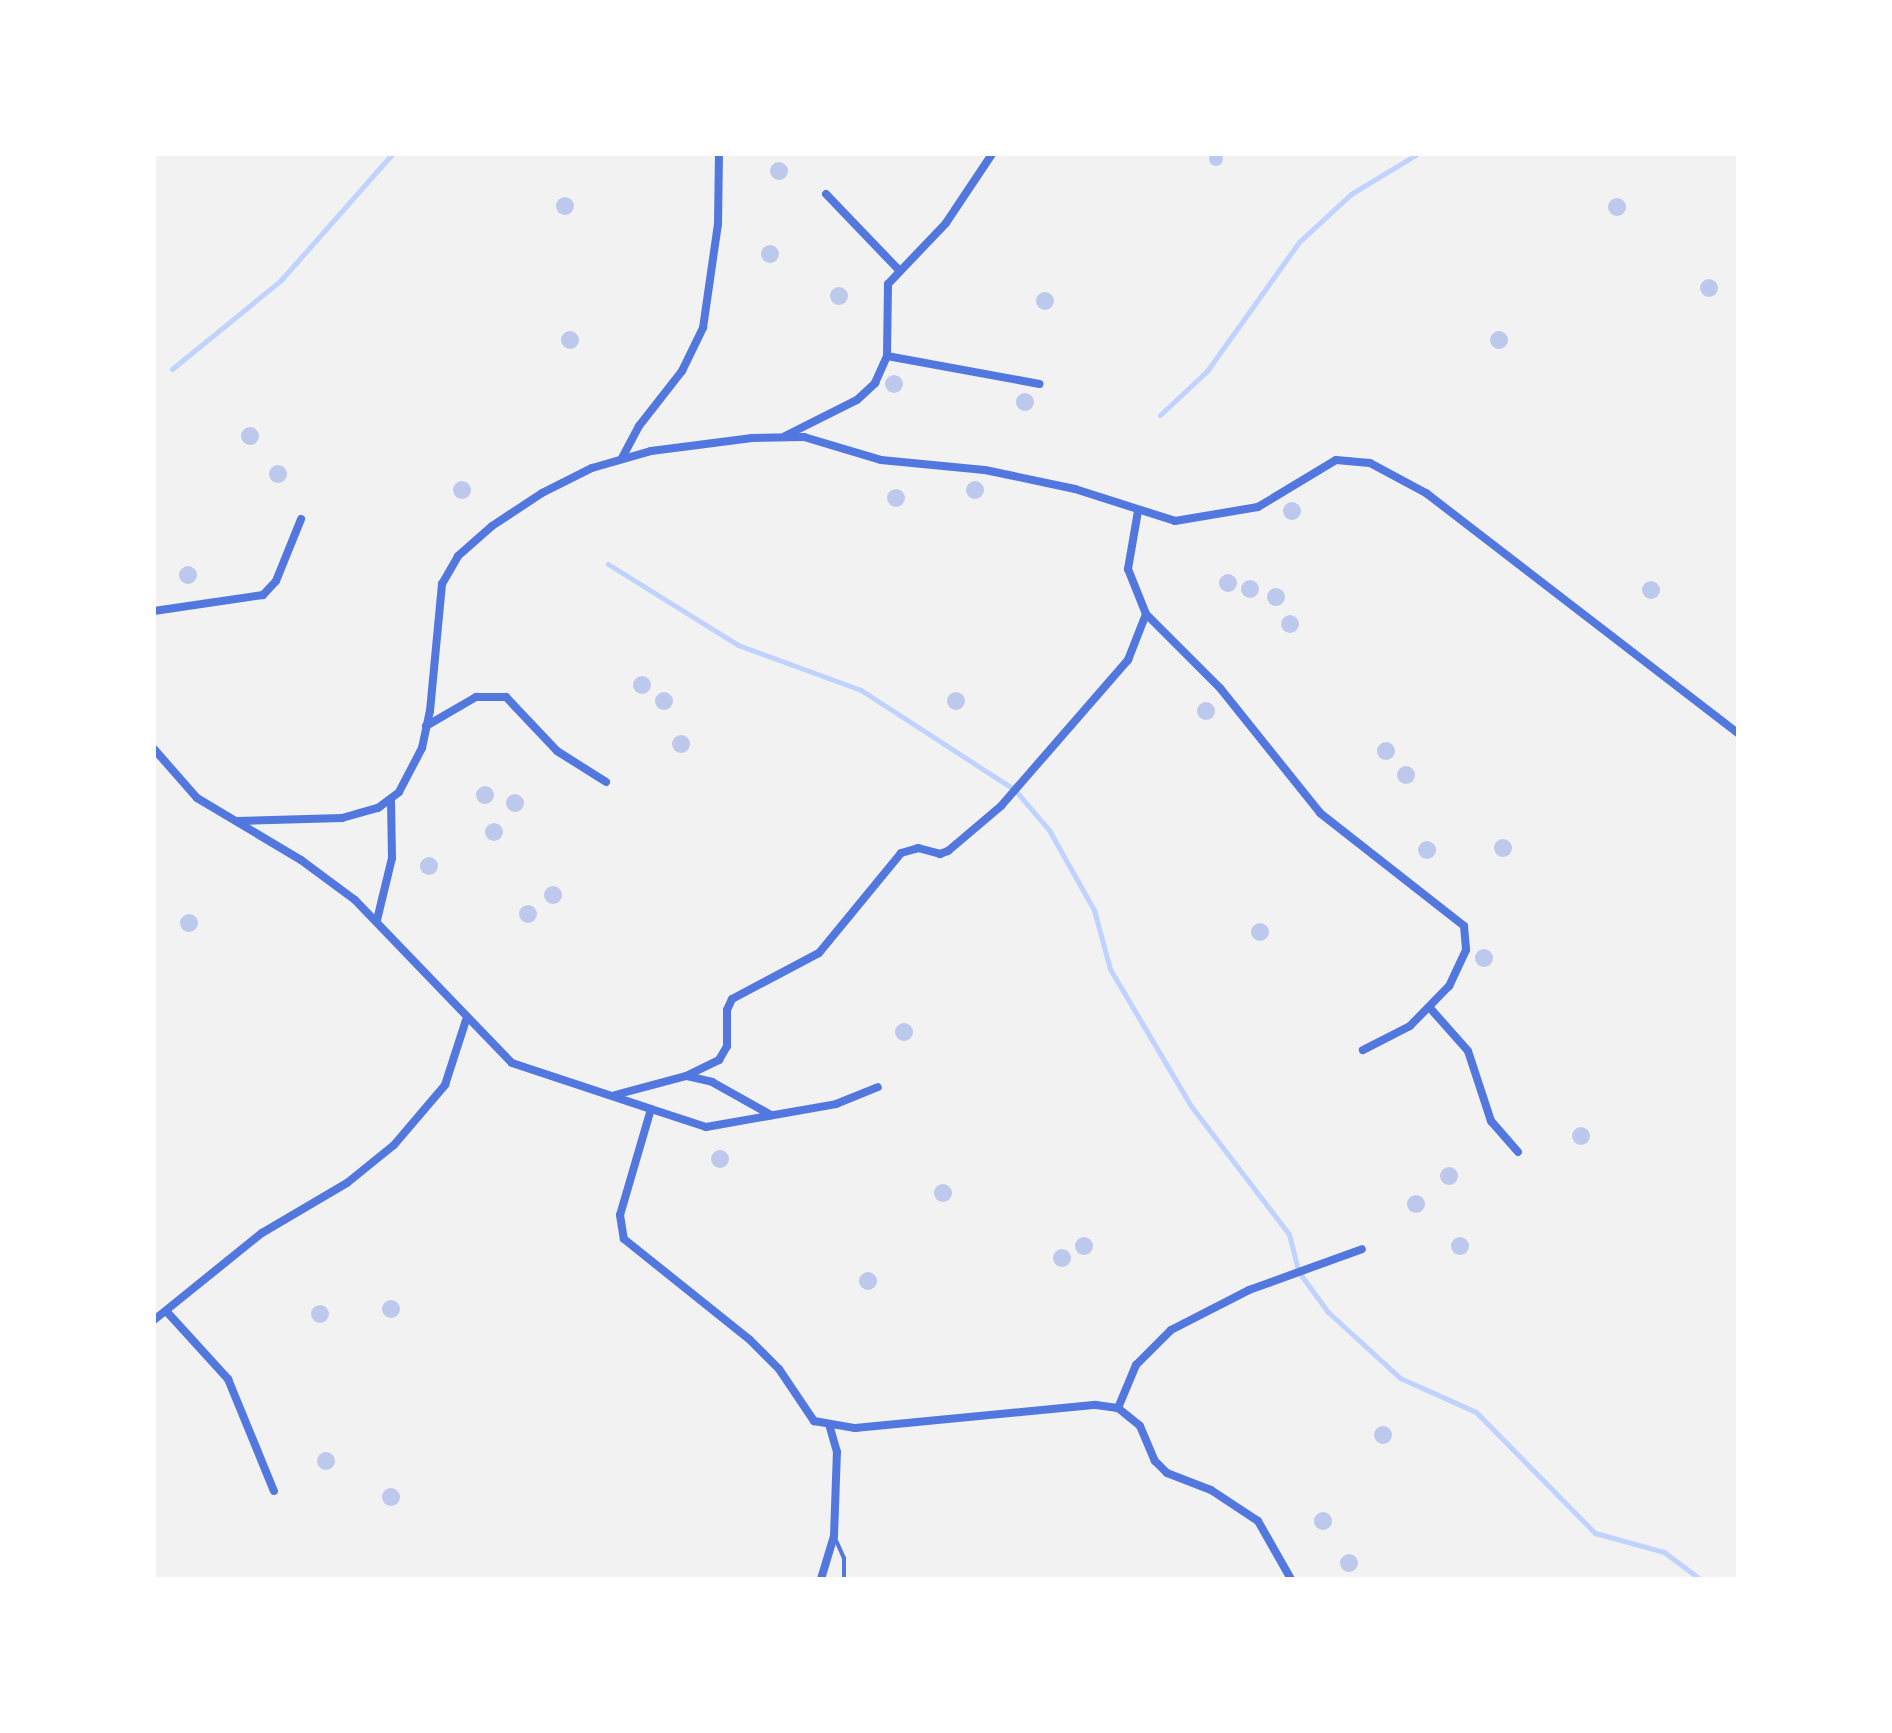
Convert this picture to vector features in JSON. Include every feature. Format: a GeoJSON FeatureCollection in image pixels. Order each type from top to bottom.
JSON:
{"type":"FeatureCollection","features":[{"type":"Feature","properties":{"kind":"street"},"geometry":{"type":"LineString","coordinates":[[622,458],[639,426],[682,371],[703,328],[718,224],[719,154]]}},
{"type":"Feature","properties":{"kind":"street"},"geometry":{"type":"LineString","coordinates":[[785,436],[862,397],[887,356],[886,297],[899,270],[946,223],[992,154]]}},
{"type":"Feature","properties":{"kind":"street"},"geometry":{"type":"LineString","coordinates":[[826,194],[899,270]]}},
{"type":"Feature","properties":{"kind":"street"},"geometry":{"type":"LineString","coordinates":[[887,356],[1039,384]]}},
{"type":"Feature","properties":{"kind":"street"},"geometry":{"type":"LineString","coordinates":[[237,821],[328,820],[378,808],[391,799],[412,770],[426,726],[435,614],[451,564],[473,541],[542,493],[622,458],[785,436],[818,439],[881,460],[999,473],[1075,489],[1175,521],[1208,519],[1258,507],[1327,462],[1356,459],[1381,467],[1426,493],[1738,733]]}},
{"type":"Feature","properties":{"kind":"street"},"geometry":{"type":"LineString","coordinates":[[1138,511],[1128,569],[1146,614],[1220,688],[1290,782],[1320,813],[1461,920],[1466,932],[1464,960],[1427,1012],[1363,1050]]}},
{"type":"Feature","properties":{"kind":"street"},"geometry":{"type":"LineString","coordinates":[[154,611],[263,595],[276,581],[301,519]]}},
{"type":"Feature","properties":{"kind":"street"},"geometry":{"type":"LineString","coordinates":[[614,1095],[686,1076],[725,1053],[732,999],[819,953],[901,853],[918,848],[934,853],[948,851],[1001,806],[1128,660],[1146,614]]}},
{"type":"Feature","properties":{"kind":"street"},"geometry":{"type":"LineString","coordinates":[[426,726],[476,697],[496,694],[518,707],[557,751],[606,782]]}},
{"type":"Feature","properties":{"kind":"street"},"geometry":{"type":"LineString","coordinates":[[154,749],[197,798],[301,860],[377,920],[466,1020],[518,1066],[614,1095],[702,1127],[836,1104],[878,1087]]}},
{"type":"Feature","properties":{"kind":"street"},"geometry":{"type":"LineString","coordinates":[[377,920],[392,858],[391,799]]}},
{"type":"Feature","properties":{"kind":"street"},"geometry":{"type":"LineString","coordinates":[[1427,1012],[1468,1051],[1491,1121],[1518,1152]]}},
{"type":"Feature","properties":{"kind":"street"},"geometry":{"type":"LineString","coordinates":[[154,1320],[262,1233],[347,1183],[394,1145],[445,1085],[466,1020]]}},
{"type":"Feature","properties":{"kind":"street"},"geometry":{"type":"LineString","coordinates":[[686,1076],[712,1082],[772,1116]]}},
{"type":"Feature","properties":{"kind":"street"},"geometry":{"type":"LineString","coordinates":[[651,1109],[620,1215],[624,1239],[750,1340],[779,1369],[807,1414],[830,1427],[929,1423],[1096,1405],[1118,1408],[1140,1426],[1155,1461],[1167,1473],[1211,1490],[1258,1521],[1291,1579]]}},
{"type":"Feature","properties":{"kind":"street"},"geometry":{"type":"LineString","coordinates":[[1118,1408],[1136,1365],[1171,1330],[1249,1290],[1362,1249]]}},
{"type":"Feature","properties":{"kind":"street"},"geometry":{"type":"LineString","coordinates":[[167,1312],[228,1379],[274,1491]]}},
{"type":"Feature","properties":{"kind":"street"},"geometry":{"type":"LineString","coordinates":[[821,1579],[834,1536],[837,1452],[830,1427]]}},
{"type":"Feature","properties":{"kind":"lane"},"geometry":{"type":"LineString","coordinates":[[834,1536],[844,1558],[844,1579]]}},
{"type":"Feature","properties":{"kind":"building"},"geometry":{"type":"Polygon","coordinates":[[[1216,152],[1223,159],[1216,166],[1209,159],[1216,152]]]}},
{"type":"Feature","properties":{"kind":"building"},"geometry":{"type":"Polygon","coordinates":[[[779,162],[788,171],[779,180],[770,171],[779,162]]]}},
{"type":"Feature","properties":{"kind":"building"},"geometry":{"type":"Polygon","coordinates":[[[565,197],[574,206],[565,215],[556,206],[565,197]]]}},
{"type":"Feature","properties":{"kind":"building"},"geometry":{"type":"Polygon","coordinates":[[[1617,198],[1626,207],[1617,216],[1608,207],[1617,198]]]}},
{"type":"Feature","properties":{"kind":"building"},"geometry":{"type":"Polygon","coordinates":[[[770,245],[779,254],[770,263],[761,254],[770,245]]]}},
{"type":"Feature","properties":{"kind":"building"},"geometry":{"type":"Polygon","coordinates":[[[1709,279],[1718,288],[1709,297],[1700,288],[1709,279]]]}},
{"type":"Feature","properties":{"kind":"building"},"geometry":{"type":"Polygon","coordinates":[[[839,287],[848,296],[839,305],[830,296],[839,287]]]}},
{"type":"Feature","properties":{"kind":"building"},"geometry":{"type":"Polygon","coordinates":[[[1045,292],[1054,301],[1045,310],[1036,301],[1045,292]]]}},
{"type":"Feature","properties":{"kind":"building"},"geometry":{"type":"Polygon","coordinates":[[[570,331],[579,340],[570,349],[561,340],[570,331]]]}},
{"type":"Feature","properties":{"kind":"building"},"geometry":{"type":"Polygon","coordinates":[[[1499,331],[1508,340],[1499,349],[1490,340],[1499,331]]]}},
{"type":"Feature","properties":{"kind":"building"},"geometry":{"type":"Polygon","coordinates":[[[894,375],[903,384],[894,393],[885,384],[894,375]]]}},
{"type":"Feature","properties":{"kind":"building"},"geometry":{"type":"Polygon","coordinates":[[[1025,393],[1034,402],[1025,411],[1016,402],[1025,393]]]}},
{"type":"Feature","properties":{"kind":"building"},"geometry":{"type":"Polygon","coordinates":[[[250,427],[259,436],[250,445],[241,436],[250,427]]]}},
{"type":"Feature","properties":{"kind":"building"},"geometry":{"type":"Polygon","coordinates":[[[278,465],[287,474],[278,483],[269,474],[278,465]]]}},
{"type":"Feature","properties":{"kind":"building"},"geometry":{"type":"Polygon","coordinates":[[[462,481],[471,490],[462,499],[453,490],[462,481]]]}},
{"type":"Feature","properties":{"kind":"building"},"geometry":{"type":"Polygon","coordinates":[[[975,481],[984,490],[975,499],[966,490],[975,481]]]}},
{"type":"Feature","properties":{"kind":"building"},"geometry":{"type":"Polygon","coordinates":[[[896,489],[905,498],[896,507],[887,498],[896,489]]]}},
{"type":"Feature","properties":{"kind":"building"},"geometry":{"type":"Polygon","coordinates":[[[1292,502],[1301,511],[1292,520],[1283,511],[1292,502]]]}},
{"type":"Feature","properties":{"kind":"building"},"geometry":{"type":"Polygon","coordinates":[[[188,566],[197,575],[188,584],[179,575],[188,566]]]}},
{"type":"Feature","properties":{"kind":"building"},"geometry":{"type":"Polygon","coordinates":[[[1228,574],[1237,583],[1228,592],[1219,583],[1228,574]]]}},
{"type":"Feature","properties":{"kind":"building"},"geometry":{"type":"Polygon","coordinates":[[[1250,580],[1259,589],[1250,598],[1241,589],[1250,580]]]}},
{"type":"Feature","properties":{"kind":"building"},"geometry":{"type":"Polygon","coordinates":[[[1651,581],[1660,590],[1651,599],[1642,590],[1651,581]]]}},
{"type":"Feature","properties":{"kind":"building"},"geometry":{"type":"Polygon","coordinates":[[[1276,588],[1285,597],[1276,606],[1267,597],[1276,588]]]}},
{"type":"Feature","properties":{"kind":"building"},"geometry":{"type":"Polygon","coordinates":[[[1290,615],[1299,624],[1290,633],[1281,624],[1290,615]]]}},
{"type":"Feature","properties":{"kind":"building"},"geometry":{"type":"Polygon","coordinates":[[[642,676],[651,685],[642,694],[633,685],[642,676]]]}},
{"type":"Feature","properties":{"kind":"building"},"geometry":{"type":"Polygon","coordinates":[[[664,692],[673,701],[664,710],[655,701],[664,692]]]}},
{"type":"Feature","properties":{"kind":"building"},"geometry":{"type":"Polygon","coordinates":[[[956,692],[965,701],[956,710],[947,701],[956,692]]]}},
{"type":"Feature","properties":{"kind":"building"},"geometry":{"type":"Polygon","coordinates":[[[1206,702],[1215,711],[1206,720],[1197,711],[1206,702]]]}},
{"type":"Feature","properties":{"kind":"building"},"geometry":{"type":"Polygon","coordinates":[[[681,735],[690,744],[681,753],[672,744],[681,735]]]}},
{"type":"Feature","properties":{"kind":"building"},"geometry":{"type":"Polygon","coordinates":[[[1386,742],[1395,751],[1386,760],[1377,751],[1386,742]]]}},
{"type":"Feature","properties":{"kind":"building"},"geometry":{"type":"Polygon","coordinates":[[[1406,766],[1415,775],[1406,784],[1397,775],[1406,766]]]}},
{"type":"Feature","properties":{"kind":"building"},"geometry":{"type":"Polygon","coordinates":[[[485,786],[494,795],[485,804],[476,795],[485,786]]]}},
{"type":"Feature","properties":{"kind":"building"},"geometry":{"type":"Polygon","coordinates":[[[515,794],[524,803],[515,812],[506,803],[515,794]]]}},
{"type":"Feature","properties":{"kind":"building"},"geometry":{"type":"Polygon","coordinates":[[[494,823],[503,832],[494,841],[485,832],[494,823]]]}},
{"type":"Feature","properties":{"kind":"building"},"geometry":{"type":"Polygon","coordinates":[[[1503,839],[1512,848],[1503,857],[1494,848],[1503,839]]]}},
{"type":"Feature","properties":{"kind":"building"},"geometry":{"type":"Polygon","coordinates":[[[1427,841],[1436,850],[1427,859],[1418,850],[1427,841]]]}},
{"type":"Feature","properties":{"kind":"building"},"geometry":{"type":"Polygon","coordinates":[[[429,857],[438,866],[429,875],[420,866],[429,857]]]}},
{"type":"Feature","properties":{"kind":"building"},"geometry":{"type":"Polygon","coordinates":[[[553,886],[562,895],[553,904],[544,895],[553,886]]]}},
{"type":"Feature","properties":{"kind":"building"},"geometry":{"type":"Polygon","coordinates":[[[528,905],[537,914],[528,923],[519,914],[528,905]]]}},
{"type":"Feature","properties":{"kind":"building"},"geometry":{"type":"Polygon","coordinates":[[[189,914],[198,923],[189,932],[180,923],[189,914]]]}},
{"type":"Feature","properties":{"kind":"building"},"geometry":{"type":"Polygon","coordinates":[[[1260,923],[1269,932],[1260,941],[1251,932],[1260,923]]]}},
{"type":"Feature","properties":{"kind":"building"},"geometry":{"type":"Polygon","coordinates":[[[1484,949],[1493,958],[1484,967],[1475,958],[1484,949]]]}},
{"type":"Feature","properties":{"kind":"building"},"geometry":{"type":"Polygon","coordinates":[[[904,1023],[913,1032],[904,1041],[895,1032],[904,1023]]]}},
{"type":"Feature","properties":{"kind":"building"},"geometry":{"type":"Polygon","coordinates":[[[1581,1127],[1590,1136],[1581,1145],[1572,1136],[1581,1127]]]}},
{"type":"Feature","properties":{"kind":"building"},"geometry":{"type":"Polygon","coordinates":[[[720,1150],[729,1159],[720,1168],[711,1159],[720,1150]]]}},
{"type":"Feature","properties":{"kind":"building"},"geometry":{"type":"Polygon","coordinates":[[[1449,1167],[1458,1176],[1449,1185],[1440,1176],[1449,1167]]]}},
{"type":"Feature","properties":{"kind":"building"},"geometry":{"type":"Polygon","coordinates":[[[943,1184],[952,1193],[943,1202],[934,1193],[943,1184]]]}},
{"type":"Feature","properties":{"kind":"building"},"geometry":{"type":"Polygon","coordinates":[[[1416,1195],[1425,1204],[1416,1213],[1407,1204],[1416,1195]]]}},
{"type":"Feature","properties":{"kind":"building"},"geometry":{"type":"Polygon","coordinates":[[[1084,1237],[1093,1246],[1084,1255],[1075,1246],[1084,1237]]]}},
{"type":"Feature","properties":{"kind":"building"},"geometry":{"type":"Polygon","coordinates":[[[1460,1237],[1469,1246],[1460,1255],[1451,1246],[1460,1237]]]}},
{"type":"Feature","properties":{"kind":"building"},"geometry":{"type":"Polygon","coordinates":[[[1062,1249],[1071,1258],[1062,1267],[1053,1258],[1062,1249]]]}},
{"type":"Feature","properties":{"kind":"building"},"geometry":{"type":"Polygon","coordinates":[[[868,1272],[877,1281],[868,1290],[859,1281],[868,1272]]]}},
{"type":"Feature","properties":{"kind":"building"},"geometry":{"type":"Polygon","coordinates":[[[391,1300],[400,1309],[391,1318],[382,1309],[391,1300]]]}},
{"type":"Feature","properties":{"kind":"building"},"geometry":{"type":"Polygon","coordinates":[[[320,1305],[329,1314],[320,1323],[311,1314],[320,1305]]]}},
{"type":"Feature","properties":{"kind":"building"},"geometry":{"type":"Polygon","coordinates":[[[1383,1426],[1392,1435],[1383,1444],[1374,1435],[1383,1426]]]}},
{"type":"Feature","properties":{"kind":"building"},"geometry":{"type":"Polygon","coordinates":[[[326,1452],[335,1461],[326,1470],[317,1461],[326,1452]]]}},
{"type":"Feature","properties":{"kind":"building"},"geometry":{"type":"Polygon","coordinates":[[[391,1488],[400,1497],[391,1506],[382,1497],[391,1488]]]}},
{"type":"Feature","properties":{"kind":"building"},"geometry":{"type":"Polygon","coordinates":[[[1323,1512],[1332,1521],[1323,1530],[1314,1521],[1323,1512]]]}},
{"type":"Feature","properties":{"kind":"building"},"geometry":{"type":"Polygon","coordinates":[[[1349,1554],[1358,1563],[1349,1572],[1340,1563],[1349,1554]]]}},
{"type":"Feature","properties":{"kind":"waterway"},"geometry":{"type":"LineString","coordinates":[[172,369],[281,280],[392,154]]}},
{"type":"Feature","properties":{"kind":"waterway"},"geometry":{"type":"LineString","coordinates":[[1160,415],[1207,371],[1299,242],[1351,194],[1417,154]]}},
{"type":"Feature","properties":{"kind":"waterway"},"geometry":{"type":"LineString","coordinates":[[608,564],[738,645],[861,690],[1015,790],[1049,830],[1094,910],[1110,969],[1191,1106],[1289,1234],[1298,1271],[1328,1312],[1400,1378],[1476,1412],[1595,1533],[1664,1552],[1700,1579]]}}]}
